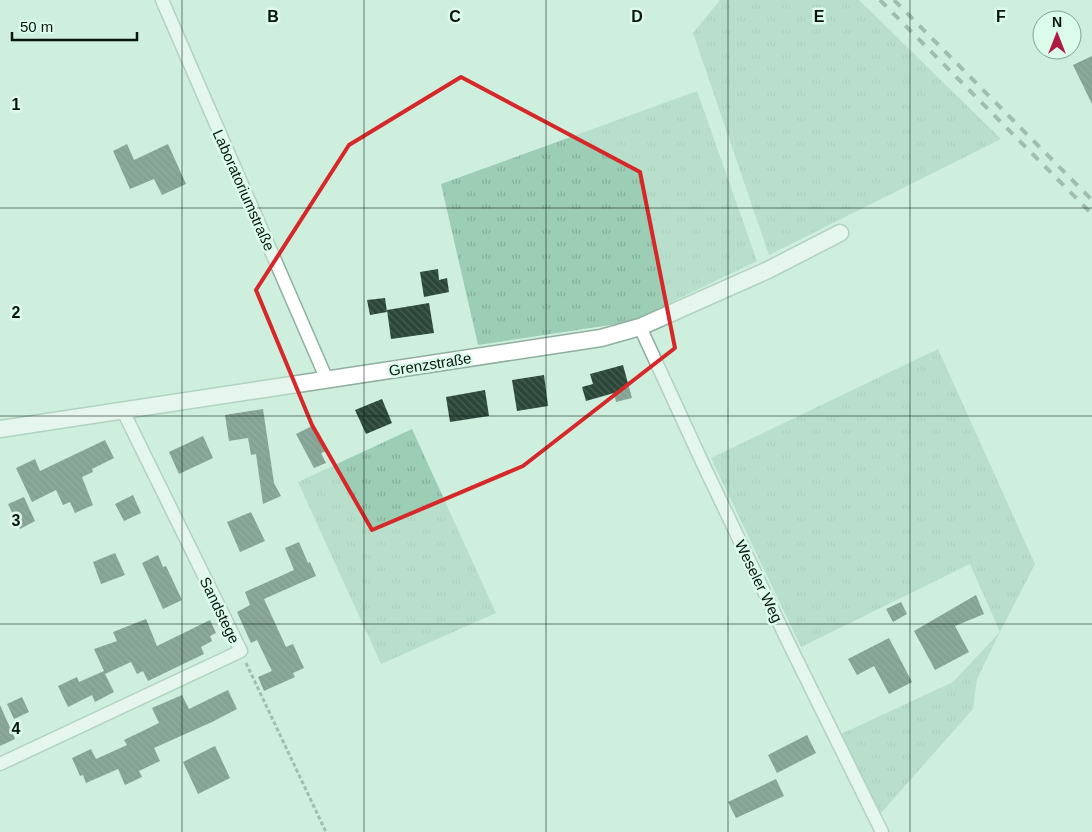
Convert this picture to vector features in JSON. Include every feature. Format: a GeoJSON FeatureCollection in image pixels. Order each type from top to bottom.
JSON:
{"type":"FeatureCollection","features":[{"type":"Feature","properties":{"kind":"street","name":"Laboratoriumstraße"},"geometry":{"type":"LineString","coordinates":[[162,0],[327,380]]}},
{"type":"Feature","properties":{"kind":"street","name":"Grenzstraße"},"geometry":{"type":"LineString","coordinates":[[0,429],[601,338],[640,327],[768,270],[840,233]]}},
{"type":"Feature","properties":{"kind":"street","name":"Weseler Weg"},"geometry":{"type":"LineString","coordinates":[[640,327],[792,650],[882,832]]}},
{"type":"Feature","properties":{"kind":"street","name":"Sandstege"},"geometry":{"type":"LineString","coordinates":[[0,764],[241,651],[123,411]]}},
{"type":"Feature","properties":{"kind":"path"},"geometry":{"type":"LineString","coordinates":[[241,651],[326,832]]}},
{"type":"Feature","properties":{"kind":"highlighted area"},"geometry":{"type":"Polygon","coordinates":[[[461,77],[640,172],[675,348],[523,466],[372,530],[312,425],[256,290],[349,145],[461,77]]]}},
{"type":"Feature","properties":{"kind":"green space"},"geometry":{"type":"Polygon","coordinates":[[[720,0],[859,0],[1001,139],[769,255],[693,33],[720,0]]]}},
{"type":"Feature","properties":{"kind":"green space"},"geometry":{"type":"Polygon","coordinates":[[[697,91],[757,261],[630,322],[478,345],[441,184],[697,91]]]}},
{"type":"Feature","properties":{"kind":"green space"},"geometry":{"type":"Polygon","coordinates":[[[938,349],[1035,564],[1000,632],[970,564],[801,647],[711,458],[938,349]]]}},
{"type":"Feature","properties":{"kind":"green space"},"geometry":{"type":"Polygon","coordinates":[[[412,429],[496,613],[381,664],[298,482],[412,429]]]}},
{"type":"Feature","properties":{"kind":"green space"},"geometry":{"type":"Polygon","coordinates":[[[1000,632],[977,679],[973,709],[881,813],[856,770],[839,735],[953,682],[1000,632]]]}},
{"type":"Feature","properties":{"kind":"building"},"geometry":{"type":"Polygon","coordinates":[[[1092,56],[1092,104],[1073,65],[1092,56]]]}},
{"type":"Feature","properties":{"kind":"building"},"geometry":{"type":"Polygon","coordinates":[[[127,144],[134,160],[168,144],[186,184],[162,195],[154,179],[130,189],[113,151],[127,144]]]}},
{"type":"Feature","properties":{"kind":"building"},"geometry":{"type":"Polygon","coordinates":[[[438,269],[439,280],[447,278],[449,292],[424,297],[420,272],[438,269]]]}},
{"type":"Feature","properties":{"kind":"building"},"geometry":{"type":"Polygon","coordinates":[[[385,298],[387,312],[370,315],[367,300],[385,298]]]}},
{"type":"Feature","properties":{"kind":"building"},"geometry":{"type":"Polygon","coordinates":[[[429,303],[434,333],[391,339],[387,310],[429,303]]]}},
{"type":"Feature","properties":{"kind":"building"},"geometry":{"type":"Polygon","coordinates":[[[623,365],[632,398],[616,402],[614,393],[586,401],[582,387],[593,384],[590,374],[623,365]]]}},
{"type":"Feature","properties":{"kind":"building"},"geometry":{"type":"Polygon","coordinates":[[[544,375],[548,406],[517,411],[512,380],[544,375]]]}},
{"type":"Feature","properties":{"kind":"building"},"geometry":{"type":"Polygon","coordinates":[[[485,390],[489,416],[450,422],[446,397],[485,390]]]}},
{"type":"Feature","properties":{"kind":"building"},"geometry":{"type":"Polygon","coordinates":[[[382,399],[392,423],[366,434],[355,410],[382,399]]]}},
{"type":"Feature","properties":{"kind":"building"},"geometry":{"type":"Polygon","coordinates":[[[263,409],[274,483],[281,496],[263,504],[256,454],[251,455],[248,438],[229,441],[225,415],[263,409]]]}},
{"type":"Feature","properties":{"kind":"building"},"geometry":{"type":"Polygon","coordinates":[[[312,426],[326,451],[321,453],[326,463],[314,468],[296,434],[312,426]]]}},
{"type":"Feature","properties":{"kind":"building"},"geometry":{"type":"Polygon","coordinates":[[[203,436],[213,458],[179,474],[169,452],[203,436]]]}},
{"type":"Feature","properties":{"kind":"building"},"geometry":{"type":"Polygon","coordinates":[[[105,440],[114,458],[92,469],[93,472],[82,477],[93,505],[75,513],[70,502],[63,505],[56,490],[32,502],[16,468],[35,459],[40,471],[105,440]]]}},
{"type":"Feature","properties":{"kind":"building"},"geometry":{"type":"Polygon","coordinates":[[[133,495],[141,513],[124,521],[115,504],[133,495]]]}},
{"type":"Feature","properties":{"kind":"building"},"geometry":{"type":"Polygon","coordinates":[[[24,497],[35,521],[20,529],[8,504],[24,497]]]}},
{"type":"Feature","properties":{"kind":"building"},"geometry":{"type":"Polygon","coordinates":[[[251,512],[265,541],[240,552],[227,522],[251,512]]]}},
{"type":"Feature","properties":{"kind":"building"},"geometry":{"type":"Polygon","coordinates":[[[299,542],[316,576],[264,599],[286,647],[293,644],[304,668],[293,673],[295,677],[264,691],[258,677],[272,671],[257,640],[251,643],[237,612],[250,605],[245,592],[294,570],[285,548],[299,542]]]}},
{"type":"Feature","properties":{"kind":"building"},"geometry":{"type":"Polygon","coordinates":[[[115,553],[125,575],[101,584],[93,562],[115,553]]]}},
{"type":"Feature","properties":{"kind":"building"},"geometry":{"type":"Polygon","coordinates":[[[158,555],[163,567],[166,566],[182,600],[163,609],[142,563],[158,555]]]}},
{"type":"Feature","properties":{"kind":"building"},"geometry":{"type":"Polygon","coordinates":[[[976,595],[984,614],[955,626],[969,652],[935,670],[914,631],[976,595]]]}},
{"type":"Feature","properties":{"kind":"building"},"geometry":{"type":"Polygon","coordinates":[[[901,602],[907,614],[893,622],[886,609],[901,602]]]}},
{"type":"Feature","properties":{"kind":"building"},"geometry":{"type":"Polygon","coordinates":[[[146,619],[157,646],[210,620],[216,633],[210,636],[212,641],[201,647],[204,654],[148,681],[143,671],[137,674],[131,662],[105,674],[114,692],[95,702],[92,695],[68,707],[58,686],[77,677],[79,682],[104,671],[94,649],[117,641],[113,632],[146,619]]]}},
{"type":"Feature","properties":{"kind":"building"},"geometry":{"type":"Polygon","coordinates":[[[889,638],[912,682],[889,694],[874,666],[857,675],[848,659],[889,638]]]}},
{"type":"Feature","properties":{"kind":"building"},"geometry":{"type":"Polygon","coordinates":[[[228,690],[237,709],[154,748],[160,761],[139,771],[142,777],[125,785],[118,769],[86,783],[83,775],[80,776],[72,758],[91,749],[96,759],[127,745],[124,740],[159,723],[152,708],[182,695],[189,709],[228,690]]]}},
{"type":"Feature","properties":{"kind":"building"},"geometry":{"type":"Polygon","coordinates":[[[22,697],[29,712],[14,719],[7,704],[22,697]]]}},
{"type":"Feature","properties":{"kind":"building"},"geometry":{"type":"Polygon","coordinates":[[[0,705],[15,739],[0,746],[0,705]]]}},
{"type":"Feature","properties":{"kind":"building"},"geometry":{"type":"Polygon","coordinates":[[[807,735],[816,753],[777,773],[768,755],[807,735]]]}},
{"type":"Feature","properties":{"kind":"building"},"geometry":{"type":"Polygon","coordinates":[[[215,746],[230,778],[198,794],[183,762],[215,746]]]}},
{"type":"Feature","properties":{"kind":"building"},"geometry":{"type":"Polygon","coordinates":[[[776,779],[784,796],[736,818],[728,802],[776,779]]]}},
{"type":"Feature","properties":{"kind":"railway"},"geometry":{"type":"LineString","coordinates":[[880,0],[1092,214]]}},
{"type":"Feature","properties":{"kind":"railway"},"geometry":{"type":"LineString","coordinates":[[894,0],[1092,200]]}}]}
